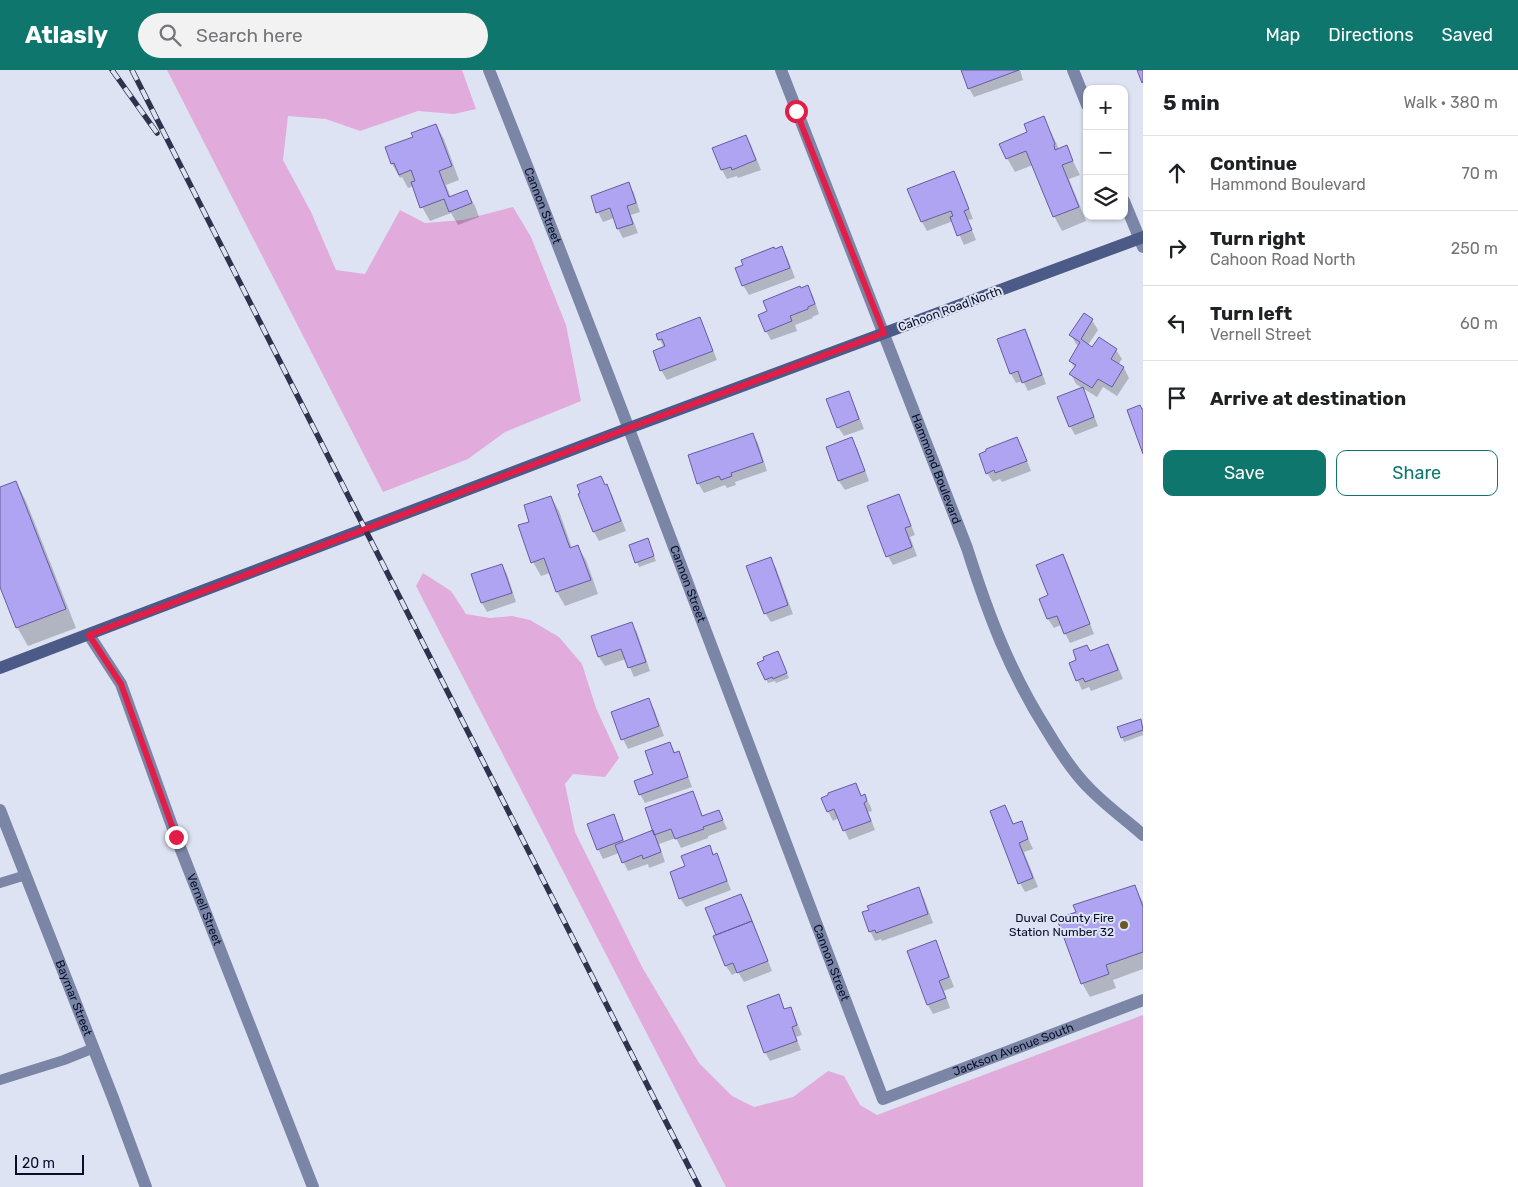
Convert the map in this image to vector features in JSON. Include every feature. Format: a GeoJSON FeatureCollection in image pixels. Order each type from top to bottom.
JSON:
{"type":"FeatureCollection","features":[{"type":"Feature","properties":{"kind":"main road","name":"Cahoon Road North"},"geometry":{"type":"LineString","coordinates":[[0,668],[629,428],[884,333],[1142,241]]}},
{"type":"Feature","properties":{"kind":"street","name":"Cannon Street"},"geometry":{"type":"LineString","coordinates":[[489,70],[629,428],[882,1099]]}},
{"type":"Feature","properties":{"kind":"street","name":"Hammond Boulevard"},"geometry":{"type":"LineString","coordinates":[[781,70],[967,548],[1004,653],[1028,702],[1064,758],[1088,788],[1143,835]]}},
{"type":"Feature","properties":{"kind":"street"},"geometry":{"type":"LineString","coordinates":[[1073,70],[1083,95]]}},
{"type":"Feature","properties":{"kind":"street"},"geometry":{"type":"LineString","coordinates":[[1128,210],[1142,241]]}},
{"type":"Feature","properties":{"kind":"street","name":"Vernell Street"},"geometry":{"type":"LineString","coordinates":[[89,635],[121,684],[176,837],[312,1187]]}},
{"type":"Feature","properties":{"kind":"street","name":"Baymar Street"},"geometry":{"type":"LineString","coordinates":[[0,810],[94,1048],[146,1187]]}},
{"type":"Feature","properties":{"kind":"street","name":"Jackson Avenue South"},"geometry":{"type":"LineString","coordinates":[[882,1099],[1143,1000]]}},
{"type":"Feature","properties":{"kind":"lane"},"geometry":{"type":"LineString","coordinates":[[0,883],[26,875]]}},
{"type":"Feature","properties":{"kind":"lane"},"geometry":{"type":"LineString","coordinates":[[0,1080],[64,1060],[94,1048]]}},
{"type":"Feature","properties":{"kind":"shaded area"},"geometry":{"type":"Polygon","coordinates":[[[167,70],[462,70],[476,109],[454,114],[418,111],[360,131],[326,119],[288,116],[283,160],[311,212],[336,270],[365,274],[400,210],[425,223],[463,220],[513,207],[531,237],[566,325],[581,401],[505,432],[468,459],[383,492],[167,70]]]}},
{"type":"Feature","properties":{"kind":"shaded area"},"geometry":{"type":"Polygon","coordinates":[[[423,573],[451,591],[466,614],[490,618],[512,616],[530,620],[559,637],[582,664],[596,708],[619,758],[605,777],[573,774],[565,784],[575,832],[642,967],[699,1063],[732,1096],[754,1107],[793,1097],[828,1071],[844,1076],[860,1105],[877,1115],[1143,1015],[1143,1187],[726,1187],[416,586],[423,573]]]}},
{"type":"Feature","properties":{"kind":"building"},"geometry":{"type":"Polygon","coordinates":[[[961,70],[1019,70],[968,89],[961,70]]]}},
{"type":"Feature","properties":{"kind":"building"},"geometry":{"type":"Polygon","coordinates":[[[1137,70],[1143,70],[1142,83],[1137,70]]]}},
{"type":"Feature","properties":{"kind":"building"},"geometry":{"type":"Polygon","coordinates":[[[1044,116],[1055,144],[1055,150],[1067,145],[1073,161],[1062,165],[1079,207],[1053,217],[1026,151],[1006,159],[999,144],[1027,132],[1024,124],[1044,116]]]}},
{"type":"Feature","properties":{"kind":"building"},"geometry":{"type":"Polygon","coordinates":[[[436,124],[452,166],[439,171],[449,197],[467,190],[472,203],[449,212],[444,199],[420,208],[411,182],[415,181],[411,170],[399,175],[394,163],[391,164],[385,147],[413,137],[411,133],[436,124]]]}},
{"type":"Feature","properties":{"kind":"building"},"geometry":{"type":"Polygon","coordinates":[[[746,135],[756,160],[732,170],[731,167],[721,170],[712,148],[746,135]]]}},
{"type":"Feature","properties":{"kind":"building"},"geometry":{"type":"Polygon","coordinates":[[[954,171],[969,209],[964,211],[972,230],[957,236],[950,217],[953,216],[951,211],[921,222],[907,189],[954,171]]]}},
{"type":"Feature","properties":{"kind":"building"},"geometry":{"type":"Polygon","coordinates":[[[629,182],[636,203],[627,206],[633,224],[617,229],[610,208],[596,213],[591,196],[629,182]]]}},
{"type":"Feature","properties":{"kind":"building"},"geometry":{"type":"Polygon","coordinates":[[[782,246],[790,268],[742,286],[735,268],[743,265],[741,260],[774,247],[775,249],[782,246]]]}},
{"type":"Feature","properties":{"kind":"building"},"geometry":{"type":"Polygon","coordinates":[[[808,285],[815,304],[790,316],[792,321],[765,332],[758,315],[767,311],[763,301],[800,286],[801,288],[808,285]]]}},
{"type":"Feature","properties":{"kind":"building"},"geometry":{"type":"Polygon","coordinates":[[[1084,313],[1093,319],[1081,339],[1092,347],[1099,337],[1117,349],[1111,359],[1124,367],[1112,387],[1098,379],[1092,388],[1069,374],[1076,365],[1069,361],[1080,342],[1069,335],[1084,313]]]}},
{"type":"Feature","properties":{"kind":"building"},"geometry":{"type":"Polygon","coordinates":[[[700,317],[713,351],[660,371],[653,351],[665,346],[662,339],[658,340],[656,334],[700,317]]]}},
{"type":"Feature","properties":{"kind":"building"},"geometry":{"type":"Polygon","coordinates":[[[1025,329],[1042,375],[1022,383],[1018,371],[1010,374],[997,339],[1025,329]]]}},
{"type":"Feature","properties":{"kind":"building"},"geometry":{"type":"Polygon","coordinates":[[[1083,387],[1094,417],[1069,427],[1057,397],[1083,387]]]}},
{"type":"Feature","properties":{"kind":"building"},"geometry":{"type":"Polygon","coordinates":[[[849,391],[859,419],[837,428],[826,399],[849,391]]]}},
{"type":"Feature","properties":{"kind":"building"},"geometry":{"type":"Polygon","coordinates":[[[1140,405],[1143,409],[1143,454],[1127,410],[1140,405]]]}},
{"type":"Feature","properties":{"kind":"building"},"geometry":{"type":"Polygon","coordinates":[[[753,433],[763,462],[731,473],[732,476],[721,480],[719,476],[697,484],[688,455],[753,433]]]}},
{"type":"Feature","properties":{"kind":"building"},"geometry":{"type":"Polygon","coordinates":[[[852,437],[865,471],[838,481],[826,447],[852,437]]]}},
{"type":"Feature","properties":{"kind":"building"},"geometry":{"type":"Polygon","coordinates":[[[1017,437],[1027,461],[995,473],[994,470],[986,474],[979,454],[986,451],[986,449],[1017,437]]]}},
{"type":"Feature","properties":{"kind":"building"},"geometry":{"type":"Polygon","coordinates":[[[601,476],[605,485],[607,484],[621,521],[593,532],[578,494],[580,493],[577,485],[601,476]]]}},
{"type":"Feature","properties":{"kind":"building"},"geometry":{"type":"Polygon","coordinates":[[[16,481],[66,609],[16,628],[0,587],[0,487],[16,481]]]}},
{"type":"Feature","properties":{"kind":"building"},"geometry":{"type":"Polygon","coordinates":[[[899,494],[911,526],[905,528],[912,547],[886,557],[867,506],[899,494]]]}},
{"type":"Feature","properties":{"kind":"building"},"geometry":{"type":"Polygon","coordinates":[[[551,496],[570,548],[578,545],[591,580],[556,592],[544,558],[531,563],[518,525],[529,522],[524,505],[551,496]]]}},
{"type":"Feature","properties":{"kind":"building"},"geometry":{"type":"Polygon","coordinates":[[[648,538],[654,556],[635,563],[629,545],[648,538]]]}},
{"type":"Feature","properties":{"kind":"building"},"geometry":{"type":"Polygon","coordinates":[[[1063,554],[1090,624],[1064,634],[1057,616],[1047,619],[1039,599],[1048,595],[1036,565],[1063,554]]]}},
{"type":"Feature","properties":{"kind":"building"},"geometry":{"type":"Polygon","coordinates":[[[771,557],[788,605],[764,614],[746,566],[771,557]]]}},
{"type":"Feature","properties":{"kind":"building"},"geometry":{"type":"Polygon","coordinates":[[[502,564],[512,593],[481,603],[471,574],[502,564]]]}},
{"type":"Feature","properties":{"kind":"building"},"geometry":{"type":"Polygon","coordinates":[[[632,622],[646,662],[628,668],[621,649],[598,657],[591,636],[632,622]]]}},
{"type":"Feature","properties":{"kind":"building"},"geometry":{"type":"Polygon","coordinates":[[[1108,644],[1118,670],[1085,682],[1083,678],[1076,681],[1069,663],[1076,660],[1073,650],[1087,645],[1090,651],[1108,644]]]}},
{"type":"Feature","properties":{"kind":"building"},"geometry":{"type":"Polygon","coordinates":[[[778,651],[787,673],[765,680],[757,663],[764,660],[763,657],[778,651]]]}},
{"type":"Feature","properties":{"kind":"building"},"geometry":{"type":"Polygon","coordinates":[[[649,698],[659,726],[621,740],[611,712],[649,698]]]}},
{"type":"Feature","properties":{"kind":"building"},"geometry":{"type":"Polygon","coordinates":[[[1141,719],[1143,730],[1121,738],[1117,727],[1141,719]]]}},
{"type":"Feature","properties":{"kind":"building"},"geometry":{"type":"Polygon","coordinates":[[[670,742],[674,753],[679,751],[688,777],[639,795],[634,781],[653,774],[645,751],[670,742]]]}},
{"type":"Feature","properties":{"kind":"building"},"geometry":{"type":"Polygon","coordinates":[[[856,783],[861,796],[865,794],[867,801],[864,803],[871,821],[843,831],[834,809],[827,812],[821,798],[828,795],[828,793],[856,783]]]}},
{"type":"Feature","properties":{"kind":"building"},"geometry":{"type":"Polygon","coordinates":[[[693,791],[702,816],[719,810],[723,820],[675,839],[671,829],[654,835],[645,808],[693,791]]]}},
{"type":"Feature","properties":{"kind":"building"},"geometry":{"type":"Polygon","coordinates":[[[1005,805],[1013,824],[1022,821],[1028,839],[1019,843],[1033,878],[1018,884],[990,811],[1005,805]]]}},
{"type":"Feature","properties":{"kind":"building"},"geometry":{"type":"Polygon","coordinates":[[[614,814],[623,840],[597,850],[587,824],[614,814]]]}},
{"type":"Feature","properties":{"kind":"building"},"geometry":{"type":"Polygon","coordinates":[[[653,830],[661,852],[643,859],[642,855],[622,863],[615,845],[653,830]]]}},
{"type":"Feature","properties":{"kind":"building"},"geometry":{"type":"Polygon","coordinates":[[[710,845],[713,855],[717,853],[727,881],[679,899],[670,872],[685,866],[681,856],[710,845]]]}},
{"type":"Feature","properties":{"kind":"building"},"geometry":{"type":"Polygon","coordinates":[[[1135,885],[1143,907],[1143,952],[1106,965],[1109,974],[1081,984],[1057,919],[1076,912],[1073,905],[1135,885]]]}},
{"type":"Feature","properties":{"kind":"building"},"geometry":{"type":"Polygon","coordinates":[[[919,887],[928,914],[876,933],[875,930],[869,932],[862,912],[869,910],[867,906],[919,887]]]}},
{"type":"Feature","properties":{"kind":"building"},"geometry":{"type":"Polygon","coordinates":[[[741,894],[752,921],[716,935],[705,908],[741,894]]]}},
{"type":"Feature","properties":{"kind":"building"},"geometry":{"type":"Polygon","coordinates":[[[752,921],[768,961],[737,973],[733,963],[725,966],[713,936],[752,921]]]}},
{"type":"Feature","properties":{"kind":"building"},"geometry":{"type":"Polygon","coordinates":[[[936,940],[949,977],[939,981],[946,998],[927,1005],[907,951],[936,940]]]}},
{"type":"Feature","properties":{"kind":"building"},"geometry":{"type":"Polygon","coordinates":[[[779,994],[784,1009],[791,1007],[797,1025],[792,1027],[797,1041],[764,1053],[747,1006],[779,994]]]}},
{"type":"Feature","properties":{"kind":"railway"},"geometry":{"type":"LineString","coordinates":[[112,70],[157,133]]}},
{"type":"Feature","properties":{"kind":"railway"},"geometry":{"type":"LineString","coordinates":[[132,70],[699,1187]]}},
{"type":"Feature","properties":{"kind":"place","name":"Duval County Fire Station Number 32"},"geometry":{"type":"Point","coordinates":[1124,925]}},
{"type":"Feature","properties":{"kind":"route"},"geometry":{"type":"LineString","coordinates":[[176,837],[121,684],[89,635],[629,428],[884,333],[796,111]]}}]}
